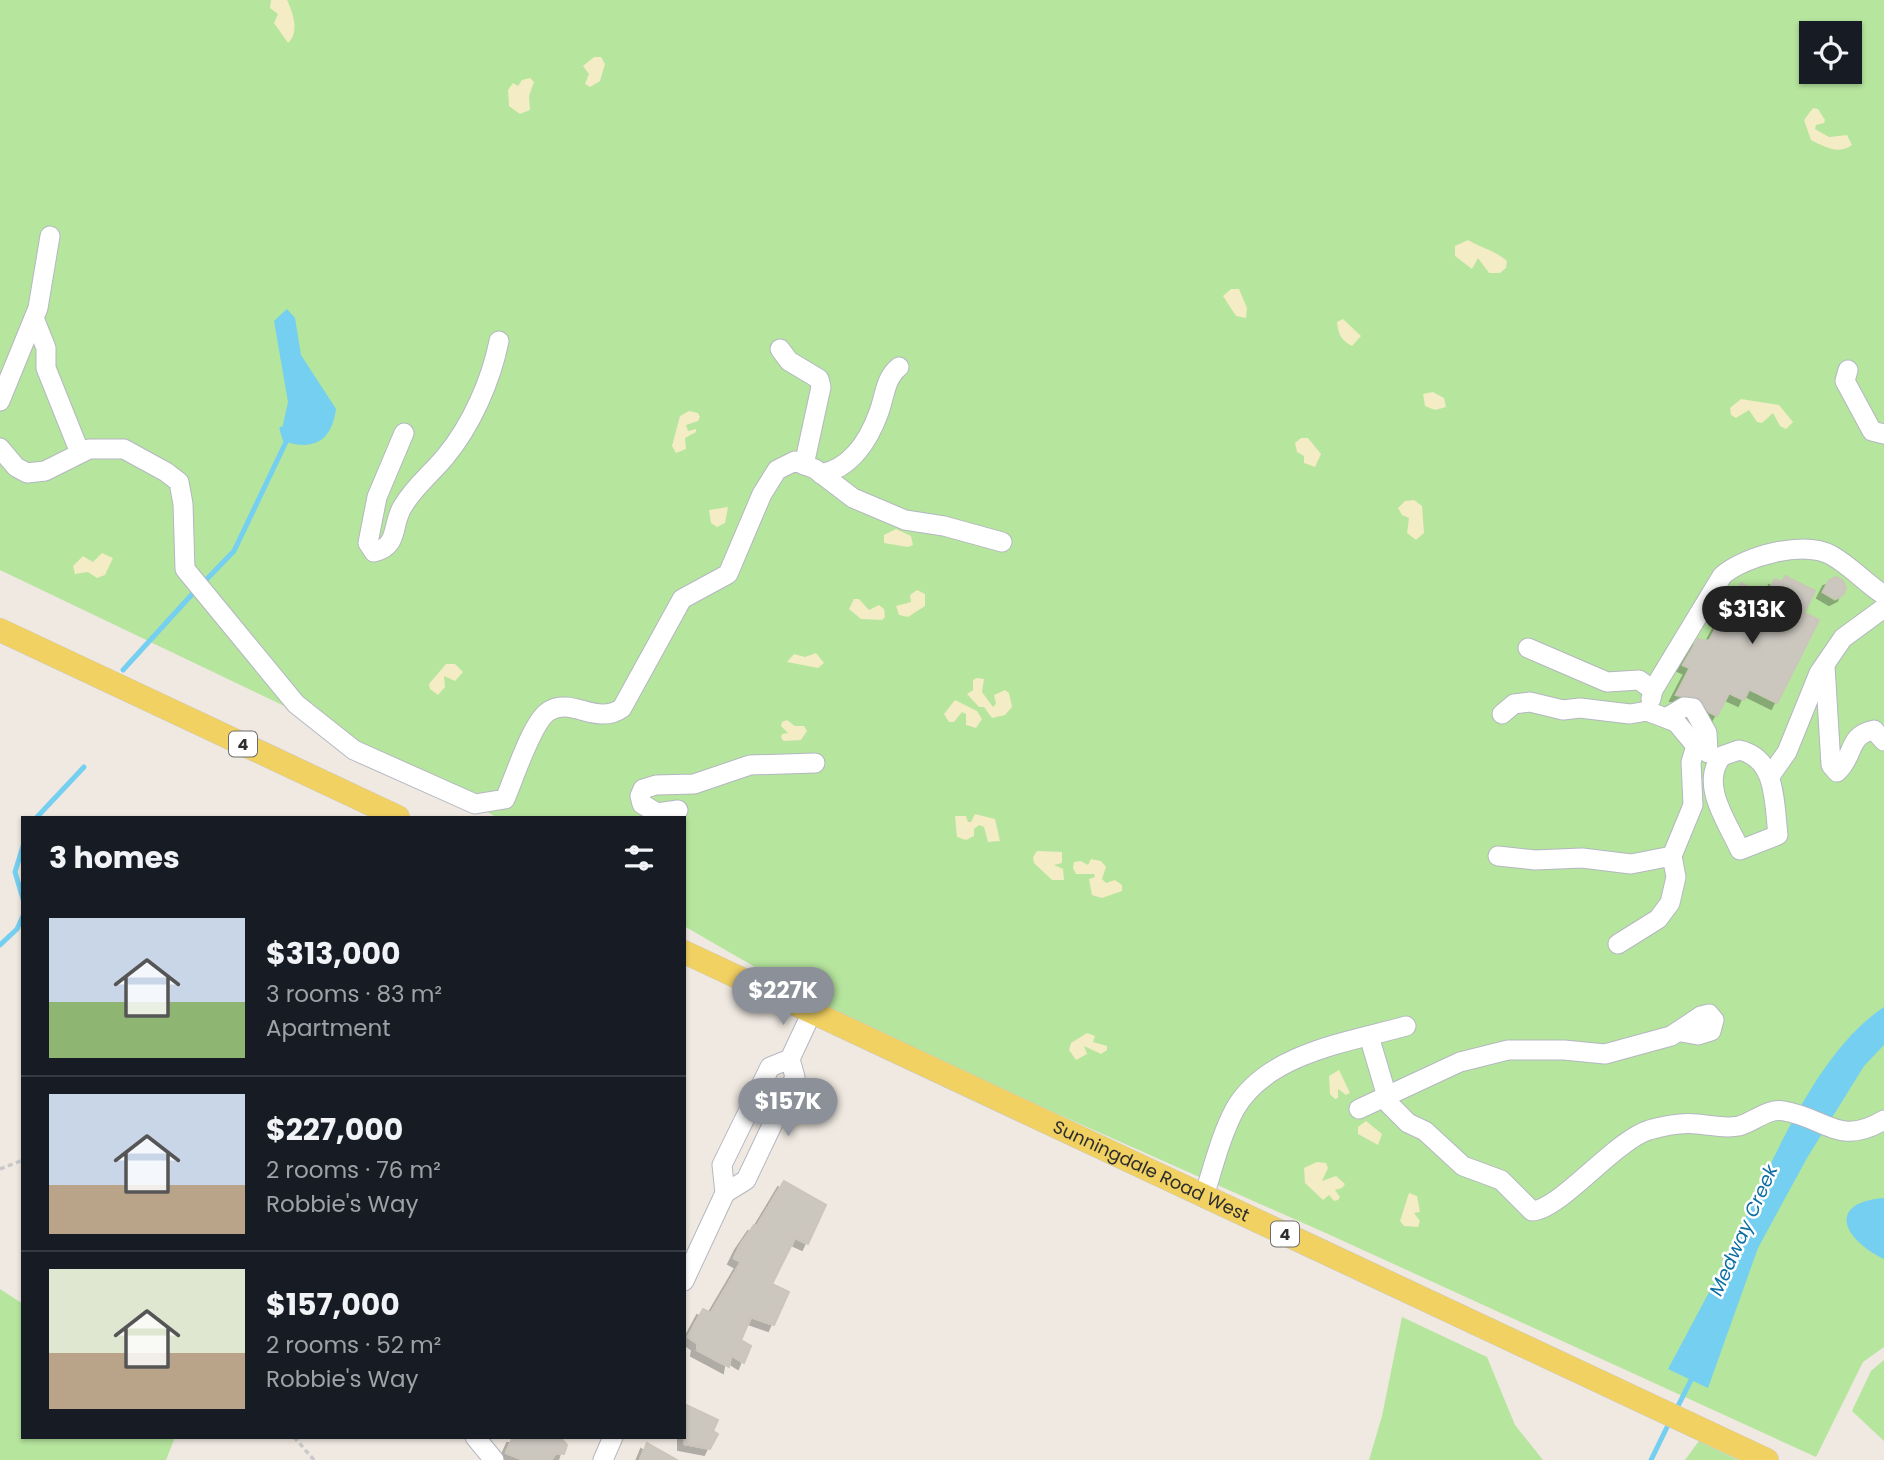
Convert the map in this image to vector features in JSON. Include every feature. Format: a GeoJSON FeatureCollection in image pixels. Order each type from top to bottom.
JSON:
{"type":"FeatureCollection","features":[{"type":"Feature","properties":{"kind":"main road","name":"4"},"geometry":{"type":"LineString","coordinates":[[0,630],[396,816]]}},
{"type":"Feature","properties":{"kind":"main road","name":"Sunningdale Road West"},"geometry":{"type":"LineString","coordinates":[[686,953],[1767,1460]]}},
{"type":"Feature","properties":{"kind":"street"},"geometry":{"type":"LineString","coordinates":[[0,401],[34,318],[50,236]]}},
{"type":"Feature","properties":{"kind":"street"},"geometry":{"type":"LineString","coordinates":[[34,318],[46,348],[46,368],[80,453]]}},
{"type":"Feature","properties":{"kind":"street"},"geometry":{"type":"LineString","coordinates":[[404,433],[377,497],[368,542],[374,552],[385,550],[392,543],[401,509],[446,456],[470,416],[494,368],[499,341]]}},
{"type":"Feature","properties":{"kind":"street"},"geometry":{"type":"LineString","coordinates":[[780,349],[789,361],[819,379],[821,387],[813,470]]}},
{"type":"Feature","properties":{"kind":"street"},"geometry":{"type":"LineString","coordinates":[[813,470],[837,471],[853,457],[879,413],[892,372],[899,367]]}},
{"type":"Feature","properties":{"kind":"street"},"geometry":{"type":"LineString","coordinates":[[1848,370],[1845,381],[1872,431],[1884,434]]}},
{"type":"Feature","properties":{"kind":"street"},"geometry":{"type":"LineString","coordinates":[[2,455],[27,473],[45,471],[89,449],[124,449],[179,482],[183,504],[185,569],[296,704],[354,750],[475,804],[505,799],[539,721],[549,711],[563,707],[605,716],[622,708],[682,599],[728,574],[762,494],[777,470],[795,461],[853,498],[905,520],[944,526],[1003,542]]}},
{"type":"Feature","properties":{"kind":"street"},"geometry":{"type":"LineString","coordinates":[[1647,711],[1653,690],[1723,576],[1737,563],[1786,551],[1811,549],[1829,554],[1884,595]]}},
{"type":"Feature","properties":{"kind":"street"},"geometry":{"type":"LineString","coordinates":[[1770,776],[1787,752],[1798,718],[1825,665],[1843,638],[1884,608]]}},
{"type":"Feature","properties":{"kind":"street"},"geometry":{"type":"LineString","coordinates":[[1528,649],[1607,682],[1639,680],[1653,690]]}},
{"type":"Feature","properties":{"kind":"street"},"geometry":{"type":"LineString","coordinates":[[1825,665],[1831,765],[1837,772],[1846,765],[1852,745],[1862,732],[1874,730],[1884,741]]}},
{"type":"Feature","properties":{"kind":"street"},"geometry":{"type":"LineString","coordinates":[[1502,714],[1514,704],[1530,702],[1563,710],[1580,708],[1630,714],[1647,711],[1666,718],[1690,735],[1706,755],[1713,791],[1740,850],[1778,835],[1770,776],[1762,762],[1751,753],[1738,750],[1721,756],[1706,755],[1691,762],[1693,805],[1672,856],[1675,877],[1670,903],[1658,919],[1618,944]]}},
{"type":"Feature","properties":{"kind":"street"},"geometry":{"type":"LineString","coordinates":[[678,810],[657,813],[642,804],[640,796],[643,789],[656,785],[694,784],[750,765],[815,763]]}},
{"type":"Feature","properties":{"kind":"street"},"geometry":{"type":"LineString","coordinates":[[1498,856],[1535,860],[1582,858],[1631,864],[1672,856]]}},
{"type":"Feature","properties":{"kind":"street"},"geometry":{"type":"LineString","coordinates":[[686,1277],[724,1193],[722,1165],[771,1067],[790,1059],[813,1012]]}},
{"type":"Feature","properties":{"kind":"street"},"geometry":{"type":"LineString","coordinates":[[1204,1196],[1236,1109],[1260,1080],[1322,1049],[1406,1026]]}},
{"type":"Feature","properties":{"kind":"street"},"geometry":{"type":"LineString","coordinates":[[1359,1109],[1460,1062],[1485,1056],[1527,1049],[1605,1054],[1681,1032]]}},
{"type":"Feature","properties":{"kind":"street"},"geometry":{"type":"LineString","coordinates":[[1369,1036],[1387,1097],[1408,1124],[1425,1131],[1463,1166],[1501,1180],[1532,1211],[1550,1204],[1622,1142],[1648,1130],[1695,1123],[1736,1126],[1772,1111],[1791,1114],[1833,1129],[1858,1132],[1884,1120]]}},
{"type":"Feature","properties":{"kind":"street"},"geometry":{"type":"LineString","coordinates":[[724,1193],[746,1180],[795,1077],[790,1059]]}},
{"type":"Feature","properties":{"kind":"street"},"geometry":{"type":"LineString","coordinates":[[477,1439],[494,1460]]}},
{"type":"Feature","properties":{"kind":"street"},"geometry":{"type":"LineString","coordinates":[[603,1460],[612,1439]]}},
{"type":"Feature","properties":{"kind":"path"},"geometry":{"type":"LineString","coordinates":[[0,1169],[21,1161]]}},
{"type":"Feature","properties":{"kind":"path"},"geometry":{"type":"LineString","coordinates":[[296,1439],[314,1460]]}},
{"type":"Feature","properties":{"kind":"green space"},"geometry":{"type":"Polygon","coordinates":[[[0,0],[1884,0],[1884,1347],[1863,1362],[1816,1457],[1328,1234],[850,1022],[686,927],[686,816],[494,816],[395,759],[0,570],[0,0]]]}},
{"type":"Feature","properties":{"kind":"green space"},"geometry":{"type":"Polygon","coordinates":[[[0,1289],[21,1303],[21,1439],[174,1439],[166,1460],[0,1460],[0,1289]]]}},
{"type":"Feature","properties":{"kind":"green space"},"geometry":{"type":"Polygon","coordinates":[[[1402,1317],[1487,1357],[1515,1425],[1543,1460],[1369,1460],[1382,1416],[1402,1317]]]}},
{"type":"Feature","properties":{"kind":"green space"},"geometry":{"type":"Polygon","coordinates":[[[1884,1360],[1884,1441],[1852,1411],[1871,1371],[1884,1360]]]}},
{"type":"Feature","properties":{"kind":"green space"},"geometry":{"type":"Polygon","coordinates":[[[1699,1441],[1738,1460],[1685,1460],[1699,1441]]]}},
{"type":"Feature","properties":{"kind":"sand"},"geometry":{"type":"Polygon","coordinates":[[[271,0],[287,0],[289,5],[295,28],[288,43],[274,23],[278,14],[270,8],[271,0]]]}},
{"type":"Feature","properties":{"kind":"sand"},"geometry":{"type":"Polygon","coordinates":[[[594,57],[601,57],[605,64],[600,81],[590,87],[585,84],[589,74],[583,66],[594,57]]]}},
{"type":"Feature","properties":{"kind":"sand"},"geometry":{"type":"Polygon","coordinates":[[[530,78],[534,82],[529,96],[530,110],[520,114],[509,106],[508,90],[513,83],[518,86],[522,80],[530,78]]]}},
{"type":"Feature","properties":{"kind":"sand"},"geometry":{"type":"Polygon","coordinates":[[[1813,108],[1818,109],[1825,120],[1824,123],[1816,125],[1815,129],[1829,137],[1847,135],[1852,145],[1837,150],[1811,140],[1804,120],[1813,108]]]}},
{"type":"Feature","properties":{"kind":"sand"},"geometry":{"type":"Polygon","coordinates":[[[1468,240],[1503,258],[1507,261],[1506,268],[1500,273],[1489,273],[1478,258],[1472,269],[1455,256],[1455,246],[1468,240]]]}},
{"type":"Feature","properties":{"kind":"sand"},"geometry":{"type":"Polygon","coordinates":[[[1231,289],[1239,289],[1247,308],[1246,318],[1236,316],[1223,296],[1231,289]]]}},
{"type":"Feature","properties":{"kind":"sand"},"geometry":{"type":"Polygon","coordinates":[[[1343,319],[1361,336],[1352,346],[1339,333],[1337,322],[1343,319]]]}},
{"type":"Feature","properties":{"kind":"sand"},"geometry":{"type":"Polygon","coordinates":[[[1433,392],[1444,398],[1446,407],[1435,410],[1425,406],[1423,394],[1433,392]]]}},
{"type":"Feature","properties":{"kind":"sand"},"geometry":{"type":"Polygon","coordinates":[[[1741,399],[1779,405],[1793,422],[1786,429],[1780,426],[1773,413],[1762,423],[1757,422],[1749,410],[1736,418],[1731,415],[1730,408],[1741,399]]]}},
{"type":"Feature","properties":{"kind":"sand"},"geometry":{"type":"Polygon","coordinates":[[[689,411],[698,413],[700,417],[698,421],[686,425],[688,431],[696,429],[696,432],[685,438],[686,449],[676,453],[672,446],[680,416],[689,411]]]}},
{"type":"Feature","properties":{"kind":"sand"},"geometry":{"type":"Polygon","coordinates":[[[1301,438],[1308,438],[1321,454],[1315,467],[1304,463],[1304,456],[1297,452],[1295,443],[1301,438]]]}},
{"type":"Feature","properties":{"kind":"sand"},"geometry":{"type":"Polygon","coordinates":[[[1414,500],[1422,506],[1424,533],[1416,540],[1407,533],[1409,518],[1402,515],[1398,508],[1405,501],[1414,500]]]}},
{"type":"Feature","properties":{"kind":"sand"},"geometry":{"type":"Polygon","coordinates":[[[728,507],[725,523],[717,527],[711,523],[709,510],[728,507]]]}},
{"type":"Feature","properties":{"kind":"sand"},"geometry":{"type":"Polygon","coordinates":[[[896,529],[911,536],[913,545],[908,547],[884,543],[884,535],[896,529]]]}},
{"type":"Feature","properties":{"kind":"sand"},"geometry":{"type":"Polygon","coordinates":[[[102,553],[113,558],[105,575],[97,578],[88,572],[75,574],[73,566],[83,556],[93,562],[102,553]]]}},
{"type":"Feature","properties":{"kind":"sand"},"geometry":{"type":"Polygon","coordinates":[[[917,590],[925,594],[925,606],[908,617],[899,615],[896,606],[911,602],[910,595],[917,590]]]}},
{"type":"Feature","properties":{"kind":"sand"},"geometry":{"type":"Polygon","coordinates":[[[854,599],[859,599],[869,610],[879,605],[884,609],[885,617],[882,620],[861,619],[849,609],[854,599]]]}},
{"type":"Feature","properties":{"kind":"sand"},"geometry":{"type":"Polygon","coordinates":[[[816,653],[824,663],[818,668],[787,662],[794,654],[805,657],[816,653]]]}},
{"type":"Feature","properties":{"kind":"sand"},"geometry":{"type":"Polygon","coordinates":[[[446,664],[455,664],[463,672],[455,681],[444,676],[445,687],[438,695],[430,689],[429,684],[446,664]]]}},
{"type":"Feature","properties":{"kind":"sand"},"geometry":{"type":"Polygon","coordinates":[[[984,679],[982,692],[993,707],[996,704],[994,695],[1005,690],[1009,693],[1012,707],[1005,715],[992,718],[984,707],[979,707],[967,694],[973,690],[973,680],[984,679]]]}},
{"type":"Feature","properties":{"kind":"sand"},"geometry":{"type":"Polygon","coordinates":[[[955,700],[977,711],[982,719],[976,728],[966,725],[966,714],[962,712],[954,722],[949,722],[944,714],[955,700]]]}},
{"type":"Feature","properties":{"kind":"sand"},"geometry":{"type":"Polygon","coordinates":[[[787,720],[795,726],[804,726],[807,731],[801,740],[784,741],[781,738],[782,734],[788,733],[781,726],[782,722],[787,720]]]}},
{"type":"Feature","properties":{"kind":"sand"},"geometry":{"type":"Polygon","coordinates":[[[975,814],[995,819],[1000,841],[988,842],[984,827],[979,825],[974,829],[974,836],[966,840],[957,837],[955,816],[966,816],[968,822],[971,822],[975,814]]]}},
{"type":"Feature","properties":{"kind":"sand"},"geometry":{"type":"Polygon","coordinates":[[[1037,851],[1062,852],[1062,863],[1054,865],[1063,869],[1064,880],[1052,880],[1034,863],[1033,857],[1037,851]]]}},
{"type":"Feature","properties":{"kind":"sand"},"geometry":{"type":"Polygon","coordinates":[[[1091,859],[1101,861],[1106,867],[1102,879],[1106,883],[1115,880],[1122,885],[1122,891],[1102,898],[1092,895],[1089,879],[1095,877],[1094,874],[1076,874],[1073,868],[1074,862],[1081,861],[1088,865],[1091,859]]]}},
{"type":"Feature","properties":{"kind":"sand"},"geometry":{"type":"Polygon","coordinates":[[[1087,1033],[1095,1036],[1093,1042],[1107,1046],[1107,1050],[1101,1054],[1084,1046],[1087,1054],[1076,1060],[1069,1050],[1071,1043],[1087,1033]]]}},
{"type":"Feature","properties":{"kind":"sand"},"geometry":{"type":"Polygon","coordinates":[[[1339,1070],[1350,1093],[1346,1095],[1338,1089],[1338,1098],[1335,1099],[1330,1094],[1329,1076],[1339,1070]]]}},
{"type":"Feature","properties":{"kind":"sand"},"geometry":{"type":"Polygon","coordinates":[[[1366,1121],[1382,1134],[1378,1145],[1358,1134],[1358,1127],[1366,1121]]]}},
{"type":"Feature","properties":{"kind":"sand"},"geometry":{"type":"Polygon","coordinates":[[[1317,1162],[1326,1163],[1328,1168],[1322,1181],[1336,1176],[1345,1184],[1335,1190],[1340,1197],[1338,1200],[1334,1201],[1329,1195],[1323,1200],[1305,1183],[1304,1168],[1317,1162]]]}},
{"type":"Feature","properties":{"kind":"sand"},"geometry":{"type":"Polygon","coordinates":[[[1409,1193],[1417,1196],[1420,1212],[1414,1213],[1420,1221],[1418,1227],[1404,1226],[1400,1221],[1409,1193]]]}},
{"type":"Feature","properties":{"kind":"water"},"geometry":{"type":"Polygon","coordinates":[[[287,309],[295,318],[301,355],[336,409],[331,428],[326,435],[321,440],[306,445],[286,442],[282,429],[288,402],[274,321],[287,309]]]}},
{"type":"Feature","properties":{"kind":"water"},"geometry":{"type":"Polygon","coordinates":[[[1884,1007],[1884,1045],[1864,1066],[1807,1158],[1758,1248],[1708,1388],[1668,1369],[1717,1277],[1795,1116],[1814,1084],[1859,1028],[1884,1007]]]}},
{"type":"Feature","properties":{"kind":"water"},"geometry":{"type":"Polygon","coordinates":[[[1884,1198],[1884,1259],[1859,1242],[1847,1223],[1848,1214],[1853,1207],[1865,1201],[1884,1198]]]}},
{"type":"Feature","properties":{"kind":"building"},"geometry":{"type":"Polygon","coordinates":[[[1785,576],[1815,591],[1804,613],[1819,620],[1777,703],[1749,689],[1744,700],[1729,693],[1717,716],[1709,712],[1699,698],[1676,695],[1690,668],[1683,665],[1698,639],[1709,641],[1741,583],[1766,596],[1775,579],[1782,582],[1785,576]]]}},
{"type":"Feature","properties":{"kind":"building"},"geometry":{"type":"Polygon","coordinates":[[[1837,577],[1843,581],[1846,588],[1843,595],[1835,599],[1823,592],[1829,580],[1837,577]]]}},
{"type":"Feature","properties":{"kind":"building"},"geometry":{"type":"Polygon","coordinates":[[[784,1181],[826,1205],[808,1244],[795,1238],[772,1284],[789,1292],[774,1325],[751,1317],[741,1340],[751,1346],[744,1363],[731,1355],[729,1367],[697,1350],[698,1344],[688,1337],[703,1309],[711,1313],[741,1262],[734,1258],[741,1244],[754,1225],[757,1226],[784,1181]]]}},
{"type":"Feature","properties":{"kind":"building"},"geometry":{"type":"Polygon","coordinates":[[[686,1405],[718,1420],[713,1431],[718,1434],[710,1449],[684,1444],[686,1405]]]}},
{"type":"Feature","properties":{"kind":"building"},"geometry":{"type":"Polygon","coordinates":[[[512,1439],[562,1439],[567,1445],[564,1454],[556,1453],[551,1460],[524,1460],[506,1453],[512,1439]]]}},
{"type":"Feature","properties":{"kind":"building"},"geometry":{"type":"Polygon","coordinates":[[[647,1443],[677,1460],[640,1460],[647,1443]]]}},
{"type":"Feature","properties":{"kind":"waterway"},"geometry":{"type":"LineString","coordinates":[[203,583],[234,551],[286,442],[282,429]]}},
{"type":"Feature","properties":{"kind":"waterway"},"geometry":{"type":"LineString","coordinates":[[123,670],[196,590]]}},
{"type":"Feature","properties":{"kind":"waterway"},"geometry":{"type":"LineString","coordinates":[[38,816],[84,767]]}},
{"type":"Feature","properties":{"kind":"waterway"},"geometry":{"type":"LineString","coordinates":[[21,852],[15,872],[21,892]]}},
{"type":"Feature","properties":{"kind":"waterway"},"geometry":{"type":"LineString","coordinates":[[0,945],[17,929],[21,920]]}},
{"type":"Feature","properties":{"kind":"waterway","name":"Medway Creek"},"geometry":{"type":"LineString","coordinates":[[1675,1412],[1694,1374]]}},
{"type":"Feature","properties":{"kind":"waterway","name":"Medway Creek"},"geometry":{"type":"LineString","coordinates":[[1651,1460],[1670,1421]]}}]}
